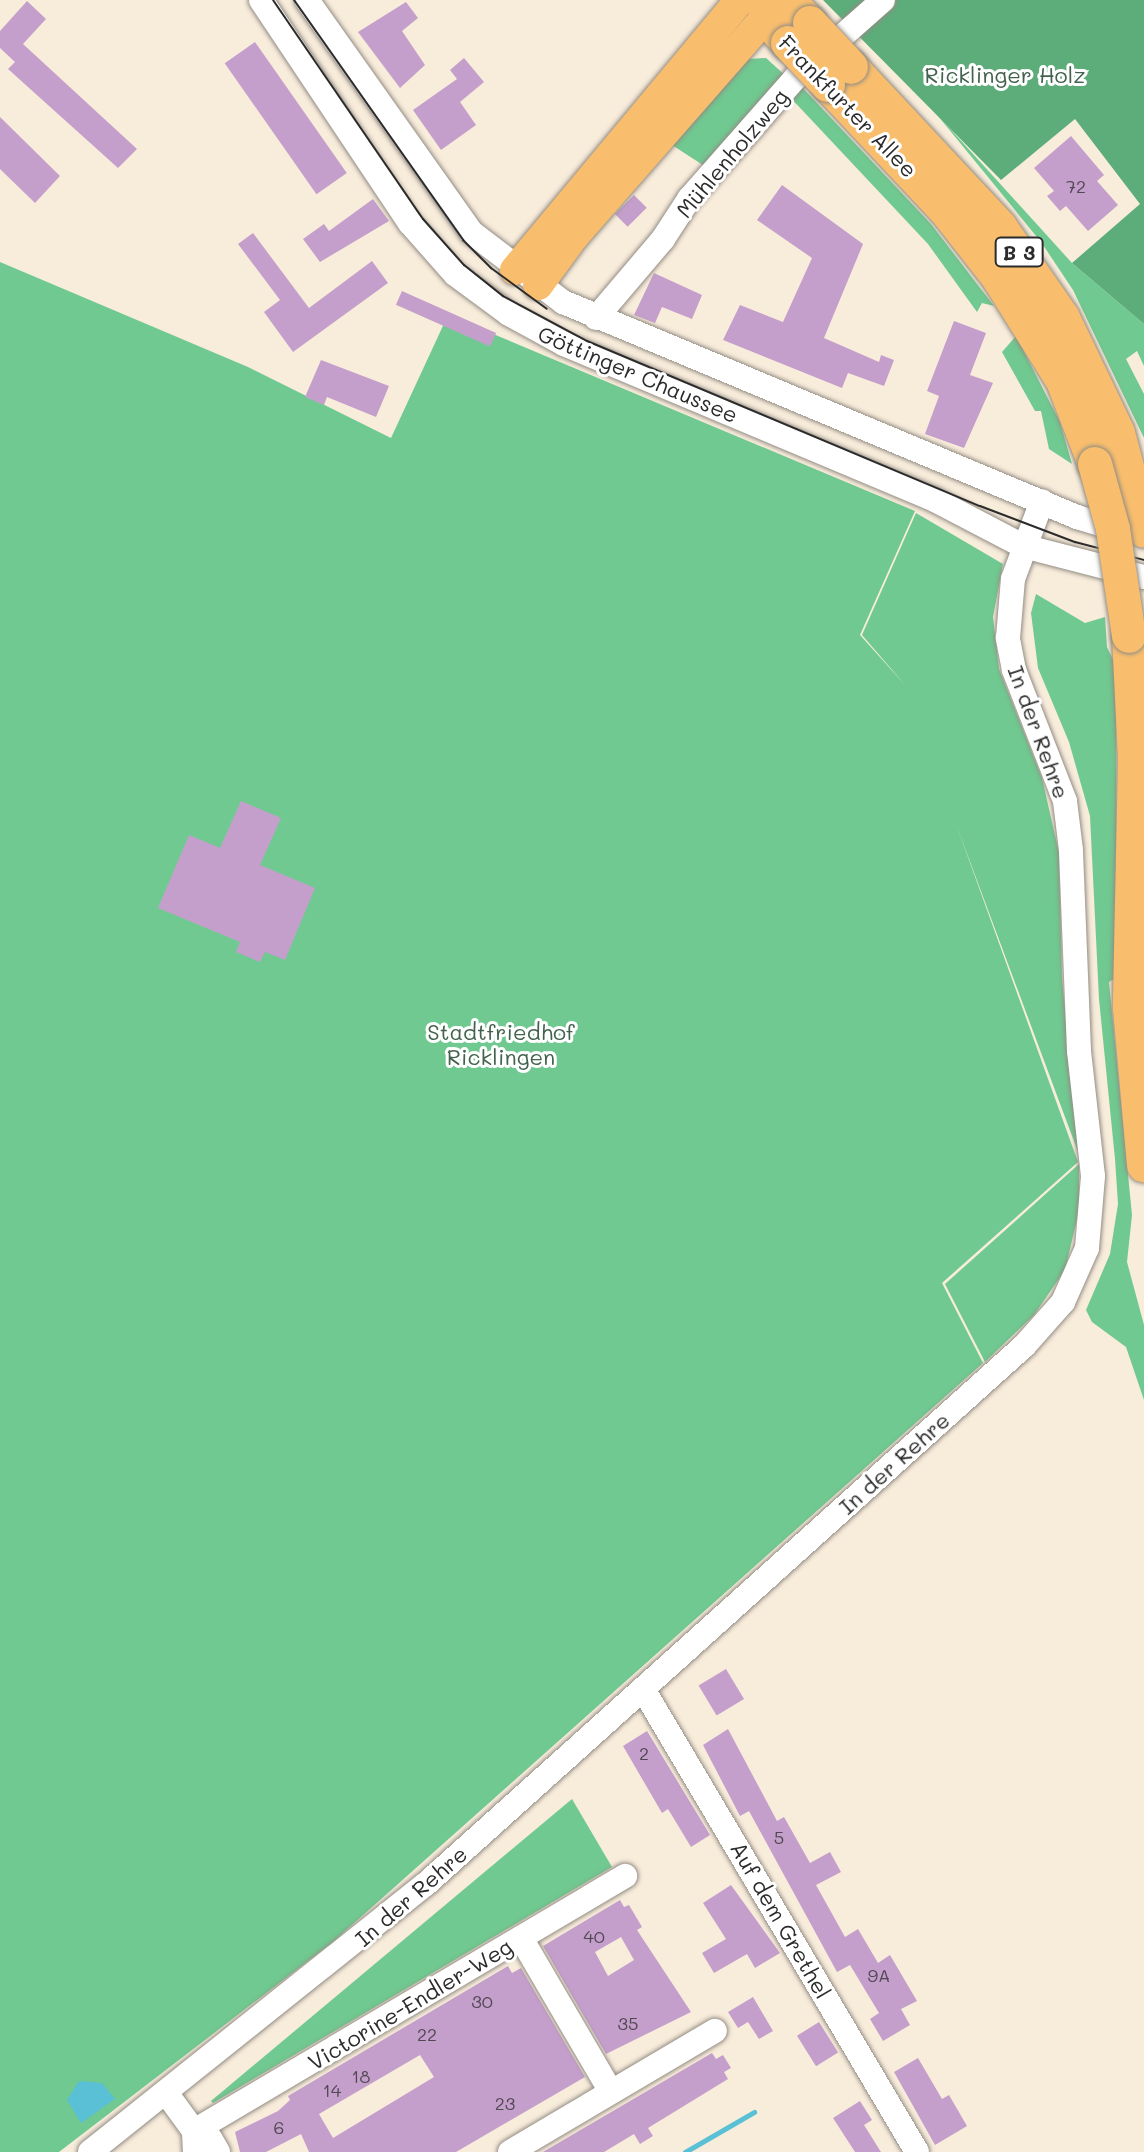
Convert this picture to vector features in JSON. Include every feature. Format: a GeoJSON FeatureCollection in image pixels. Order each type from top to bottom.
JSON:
{"type":"FeatureCollection","features":[{"type":"Feature","properties":{"kind":"highway","name":"Frankfurter Allee"},"geometry":{"type":"LineString","coordinates":[[772,12],[840,76],[948,213],[1036,333],[1080,419],[1095,464],[1113,529],[1129,636],[1135,759],[1130,1008],[1144,1165]]}},
{"type":"Feature","properties":{"kind":"highway","name":"B 3"},"geometry":{"type":"LineString","coordinates":[[840,76],[990,216],[1029,266],[1100,388],[1132,475],[1144,531]]}},
{"type":"Feature","properties":{"kind":"main road"},"geometry":{"type":"LineString","coordinates":[[527,278],[702,50],[710,31],[711,0]]}},
{"type":"Feature","properties":{"kind":"main road"},"geometry":{"type":"LineString","coordinates":[[527,278],[574,236],[772,12]]}},
{"type":"Feature","properties":{"kind":"main road"},"geometry":{"type":"LineString","coordinates":[[710,31],[772,12]]}},
{"type":"Feature","properties":{"kind":"street","name":"Göttinger Chaussee"},"geometry":{"type":"LineString","coordinates":[[261,0],[410,223],[455,274],[509,314],[564,344],[935,500],[1023,546],[1144,577]]}},
{"type":"Feature","properties":{"kind":"street","name":"Göttinger Chaussee"},"geometry":{"type":"LineString","coordinates":[[307,0],[438,192],[471,232],[527,278],[596,318],[1042,501],[1144,538]]}},
{"type":"Feature","properties":{"kind":"street","name":"Mühlenholzweg"},"geometry":{"type":"LineString","coordinates":[[596,318],[663,239],[689,199],[796,77],[883,0]]}},
{"type":"Feature","properties":{"kind":"street"},"geometry":{"type":"LineString","coordinates":[[509,314],[503,296],[527,278]]}},
{"type":"Feature","properties":{"kind":"street","name":"In der Rehre"},"geometry":{"type":"LineString","coordinates":[[90,2152],[356,1944],[1035,1336],[1063,1302],[1079,1272],[1092,1217],[1093,1176],[1079,1051],[1071,850],[1065,801],[1014,670],[1008,638],[1008,605],[1023,546],[1042,501]]}},
{"type":"Feature","properties":{"kind":"street","name":"Auf dem Grethel"},"geometry":{"type":"LineString","coordinates":[[643,1689],[917,2152]]}},
{"type":"Feature","properties":{"kind":"street","name":"Victorine-Endler-Weg"},"geometry":{"type":"LineString","coordinates":[[195,2142],[625,1876]]}},
{"type":"Feature","properties":{"kind":"street"},"geometry":{"type":"LineString","coordinates":[[521,1938],[611,2092]]}},
{"type":"Feature","properties":{"kind":"street"},"geometry":{"type":"LineString","coordinates":[[510,2152],[715,2031]]}},
{"type":"Feature","properties":{"kind":"street"},"geometry":{"type":"LineString","coordinates":[[167,2094],[195,2142],[210,2138],[218,2152]]}},
{"type":"Feature","properties":{"kind":"green space","name":"Ricklinger Holz"},"geometry":{"type":"Polygon","coordinates":[[[823,0],[1144,0],[1144,324],[1072,263],[1140,204],[1075,119],[1001,180],[823,0]]]}},
{"type":"Feature","properties":{"kind":"green space"},"geometry":{"type":"Polygon","coordinates":[[[766,58],[787,77],[709,169],[672,145],[749,59],[766,58]]]}},
{"type":"Feature","properties":{"kind":"green space"},"geometry":{"type":"Polygon","coordinates":[[[799,84],[931,224],[994,306],[982,303],[977,312],[928,244],[788,95],[799,84]]]}},
{"type":"Feature","properties":{"kind":"green space"},"geometry":{"type":"Polygon","coordinates":[[[934,111],[1072,263],[1144,324],[1144,366],[1137,351],[1126,359],[1144,394],[1144,438],[1073,290],[1041,242],[934,111]]]}},
{"type":"Feature","properties":{"kind":"green space","name":"Stadtfriedhof Ricklingen"},"geometry":{"type":"Polygon","coordinates":[[[0,262],[248,367],[391,438],[448,315],[915,511],[860,635],[906,686],[862,635],[916,513],[1003,564],[993,617],[999,669],[1042,778],[1059,853],[1062,978],[1078,1152],[956,824],[1078,1162],[942,1283],[983,1363],[334,1941],[59,2152],[0,2152],[0,262]]]}},
{"type":"Feature","properties":{"kind":"green space"},"geometry":{"type":"Polygon","coordinates":[[[1016,336],[1060,422],[1072,464],[1049,449],[1041,411],[1035,411],[1002,352],[1016,336]]]}},
{"type":"Feature","properties":{"kind":"green space"},"geometry":{"type":"Polygon","coordinates":[[[1036,594],[1085,623],[1105,617],[1107,647],[1116,666],[1117,977],[1109,982],[1132,1215],[1127,1262],[1144,1325],[1144,1400],[1126,1347],[1092,1322],[1086,1310],[1110,1254],[1118,1204],[1115,1159],[1099,999],[1090,816],[1069,742],[1038,668],[1031,613],[1036,594]]]}},
{"type":"Feature","properties":{"kind":"green space"},"geometry":{"type":"Polygon","coordinates":[[[1079,1164],[1079,1211],[1065,1270],[1034,1315],[985,1362],[945,1284],[1079,1164]]]}},
{"type":"Feature","properties":{"kind":"green space"},"geometry":{"type":"Polygon","coordinates":[[[572,1799],[612,1867],[213,2103],[211,2101],[572,1799]]]}},
{"type":"Feature","properties":{"kind":"water"},"geometry":{"type":"Polygon","coordinates":[[[79,2081],[102,2083],[115,2099],[81,2123],[67,2100],[79,2081]]]}},
{"type":"Feature","properties":{"kind":"building"},"geometry":{"type":"Polygon","coordinates":[[[27,1],[46,19],[23,44],[137,149],[118,168],[8,69],[15,62],[0,48],[0,31],[27,1]]]}},
{"type":"Feature","properties":{"kind":"building"},"geometry":{"type":"Polygon","coordinates":[[[406,2],[418,18],[402,31],[425,65],[400,88],[358,32],[406,2]]]}},
{"type":"Feature","properties":{"kind":"building"},"geometry":{"type":"Polygon","coordinates":[[[255,42],[347,173],[316,194],[225,63],[255,42]]]}},
{"type":"Feature","properties":{"kind":"building"},"geometry":{"type":"Polygon","coordinates":[[[464,58],[484,82],[460,102],[476,125],[441,150],[413,110],[457,79],[450,70],[464,58]]]}},
{"type":"Feature","properties":{"kind":"building"},"geometry":{"type":"Polygon","coordinates":[[[0,117],[60,176],[35,203],[0,169],[0,117]]]}},
{"type":"Feature","properties":{"kind":"building"},"geometry":{"type":"Polygon","coordinates":[[[1071,136],[1104,175],[1097,181],[1118,205],[1088,231],[1066,206],[1060,211],[1047,196],[1054,191],[1034,168],[1071,136]]]}},
{"type":"Feature","properties":{"kind":"building"},"geometry":{"type":"Polygon","coordinates":[[[782,185],[863,244],[824,338],[879,362],[881,355],[894,360],[884,386],[848,373],[842,388],[723,340],[740,305],[783,322],[812,258],[757,220],[782,185]]]}},
{"type":"Feature","properties":{"kind":"building"},"geometry":{"type":"Polygon","coordinates":[[[634,195],[647,208],[628,227],[615,214],[634,195]]]}},
{"type":"Feature","properties":{"kind":"building"},"geometry":{"type":"Polygon","coordinates":[[[373,199],[389,221],[320,262],[303,239],[324,224],[329,231],[373,199]]]}},
{"type":"Feature","properties":{"kind":"building"},"geometry":{"type":"Polygon","coordinates":[[[253,233],[309,308],[372,261],[388,283],[293,352],[264,312],[280,300],[238,244],[253,233]]]}},
{"type":"Feature","properties":{"kind":"building"},"geometry":{"type":"Polygon","coordinates":[[[654,273],[702,295],[692,319],[662,307],[655,323],[634,315],[654,273]]]}},
{"type":"Feature","properties":{"kind":"building"},"geometry":{"type":"Polygon","coordinates":[[[402,291],[496,333],[490,347],[396,305],[402,291]]]}},
{"type":"Feature","properties":{"kind":"building"},"geometry":{"type":"Polygon","coordinates":[[[954,321],[986,333],[970,375],[993,383],[964,448],[925,434],[939,396],[927,391],[954,321]]]}},
{"type":"Feature","properties":{"kind":"building"},"geometry":{"type":"Polygon","coordinates":[[[321,360],[389,386],[376,417],[327,397],[324,405],[305,397],[321,360]]]}},
{"type":"Feature","properties":{"kind":"building"},"geometry":{"type":"Polygon","coordinates":[[[241,801],[281,818],[260,865],[315,888],[285,960],[265,952],[260,962],[236,952],[240,942],[158,908],[189,835],[220,848],[241,801]]]}},
{"type":"Feature","properties":{"kind":"building"},"geometry":{"type":"Polygon","coordinates":[[[726,1669],[744,1699],[717,1715],[699,1685],[726,1669]]]}},
{"type":"Feature","properties":{"kind":"building"},"geometry":{"type":"Polygon","coordinates":[[[728,1729],[777,1821],[784,1817],[810,1863],[830,1852],[841,1872],[816,1885],[845,1937],[858,1929],[878,1963],[890,1955],[917,2001],[901,2009],[910,2025],[883,2041],[870,2019],[879,2013],[850,1965],[837,1972],[749,1811],[740,1816],[703,1745],[728,1729]]]}},
{"type":"Feature","properties":{"kind":"building"},"geometry":{"type":"Polygon","coordinates":[[[647,1731],[710,1835],[691,1847],[668,1809],[662,1813],[623,1746],[647,1731]]]}},
{"type":"Feature","properties":{"kind":"building"},"geometry":{"type":"Polygon","coordinates":[[[731,1885],[780,1953],[755,1968],[747,1954],[714,1973],[702,1953],[726,1939],[703,1903],[731,1885]]]}},
{"type":"Feature","properties":{"kind":"building"},"geometry":{"type":"Polygon","coordinates":[[[620,1900],[624,1907],[629,1905],[642,1927],[637,1930],[691,2012],[606,2054],[543,1946],[620,1900]],[[621,1937],[595,1952],[608,1976],[634,1960],[621,1937]]]}},
{"type":"Feature","properties":{"kind":"building"},"geometry":{"type":"Polygon","coordinates":[[[508,1966],[512,1973],[521,1968],[585,2077],[456,2152],[309,2152],[301,2134],[266,2152],[240,2152],[235,2132],[278,2111],[290,2100],[288,2096],[508,1966]],[[420,2055],[319,2114],[333,2138],[434,2077],[420,2055]]]}},
{"type":"Feature","properties":{"kind":"building"},"geometry":{"type":"Polygon","coordinates":[[[753,1997],[773,2031],[759,2039],[748,2022],[738,2028],[728,2012],[753,1997]]]}},
{"type":"Feature","properties":{"kind":"building"},"geometry":{"type":"Polygon","coordinates":[[[819,2022],[838,2053],[816,2066],[797,2036],[819,2022]]]}},
{"type":"Feature","properties":{"kind":"building"},"geometry":{"type":"Polygon","coordinates":[[[712,2053],[716,2059],[723,2055],[731,2068],[724,2072],[728,2079],[648,2128],[653,2136],[640,2144],[634,2134],[604,2152],[543,2152],[712,2053]]]}},
{"type":"Feature","properties":{"kind":"building"},"geometry":{"type":"Polygon","coordinates":[[[918,2058],[942,2099],[949,2095],[967,2126],[935,2145],[894,2072],[918,2058]]]}},
{"type":"Feature","properties":{"kind":"building"},"geometry":{"type":"Polygon","coordinates":[[[860,2101],[872,2120],[864,2125],[881,2152],[855,2152],[833,2118],[860,2101]]]}},
{"type":"Feature","properties":{"kind":"waterway"},"geometry":{"type":"LineString","coordinates":[[685,2152],[754,2112]]}},
{"type":"Feature","properties":{"kind":"tram line"},"geometry":{"type":"LineString","coordinates":[[273,0],[423,219],[464,265],[503,296],[587,341],[980,506],[1075,542],[1144,560]]}},
{"type":"Feature","properties":{"kind":"tram line"},"geometry":{"type":"LineString","coordinates":[[294,0],[463,240],[491,268],[547,309]]}}]}
